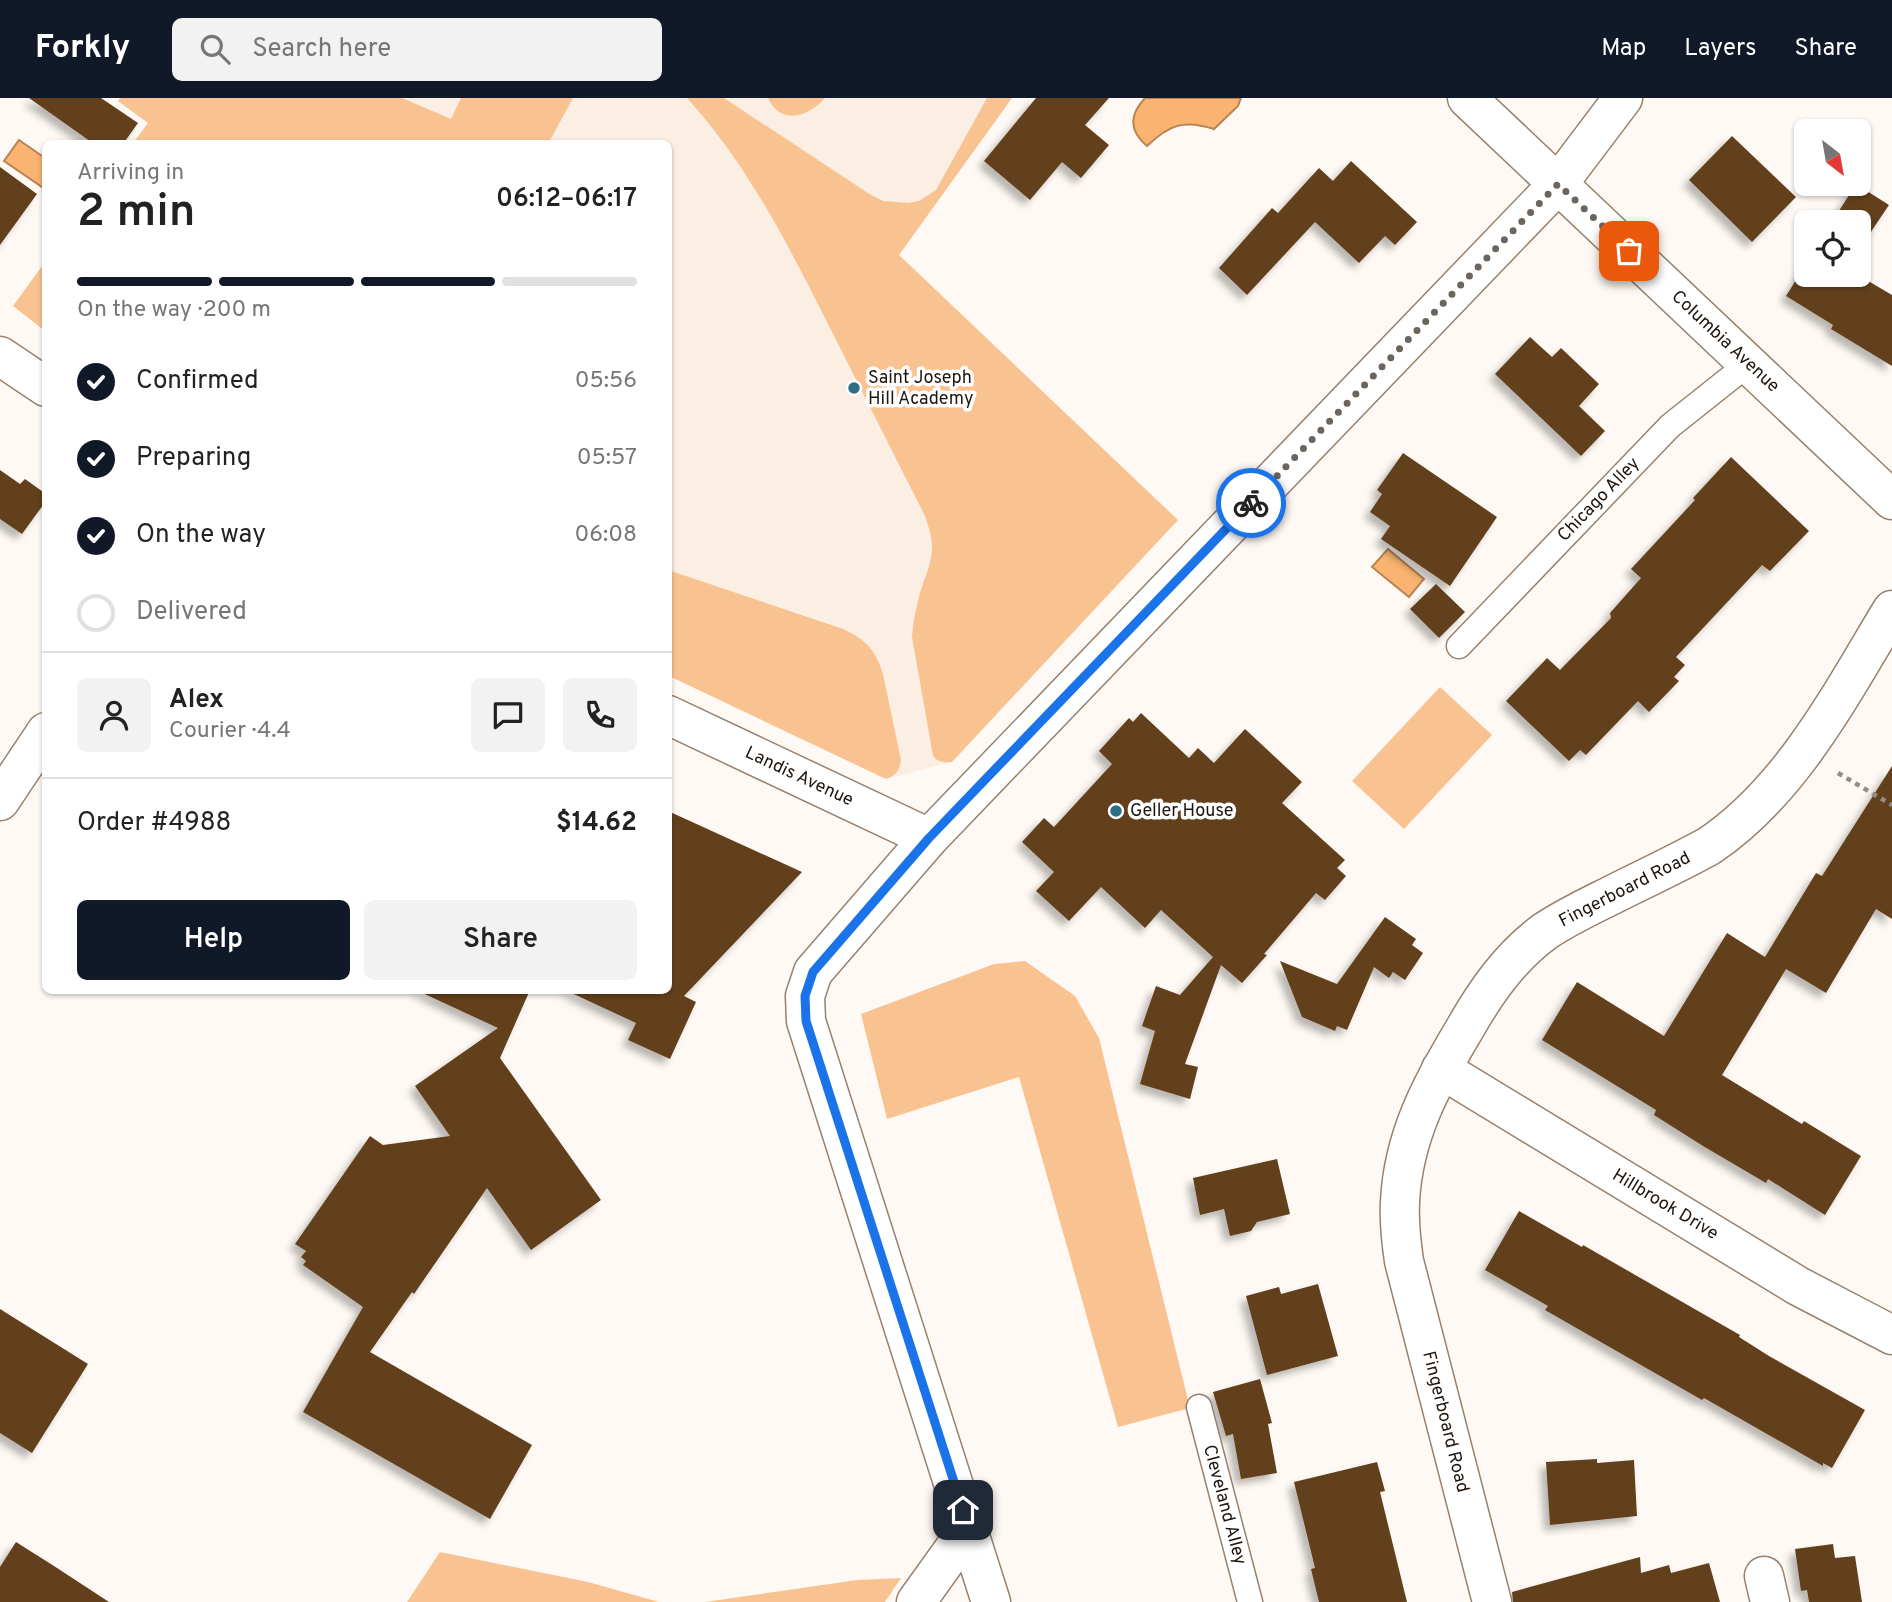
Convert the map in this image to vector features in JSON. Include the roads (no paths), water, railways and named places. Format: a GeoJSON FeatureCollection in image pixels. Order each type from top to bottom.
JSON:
{"type":"FeatureCollection","features":[{"type":"Feature","properties":{"kind":"street","name":"Columbia Avenue"},"geometry":{"type":"LineString","coordinates":[[1467,98],[1892,500]]}},
{"type":"Feature","properties":{"kind":"street"},"geometry":{"type":"LineString","coordinates":[[991,1602],[806,1021],[805,996],[813,972],[929,838],[1558,184],[1623,98]]}},
{"type":"Feature","properties":{"kind":"street"},"geometry":{"type":"LineString","coordinates":[[0,356],[42,384]]}},
{"type":"Feature","properties":{"kind":"street","name":"Fingerboard Road"},"geometry":{"type":"LineString","coordinates":[[1492,1602],[1404,1261],[1400,1232],[1400,1203],[1408,1150],[1426,1097],[1492,985],[1526,947],[1566,918],[1709,846],[1751,813],[1810,742],[1892,610]]}},
{"type":"Feature","properties":{"kind":"street","name":"Landis Avenue"},"geometry":{"type":"LineString","coordinates":[[672,717],[929,838]]}},
{"type":"Feature","properties":{"kind":"street"},"geometry":{"type":"LineString","coordinates":[[0,801],[42,738]]}},
{"type":"Feature","properties":{"kind":"street","name":"Hillbrook Drive"},"geometry":{"type":"LineString","coordinates":[[1441,1069],[1798,1286],[1892,1335]]}},
{"type":"Feature","properties":{"kind":"street"},"geometry":{"type":"LineString","coordinates":[[916,1602],[969,1528]]}},
{"type":"Feature","properties":{"kind":"lane","name":"Chicago Alley"},"geometry":{"type":"LineString","coordinates":[[1459,646],[1670,426],[1748,364]]}},
{"type":"Feature","properties":{"kind":"lane","name":"Cleveland Alley"},"geometry":{"type":"LineString","coordinates":[[1199,1407],[1250,1602]]}},
{"type":"Feature","properties":{"kind":"place","name":"Saint Joseph Hill Academy"},"geometry":{"type":"Point","coordinates":[854,388]}},
{"type":"Feature","properties":{"kind":"place","name":"Geller House"},"geometry":{"type":"Point","coordinates":[1116,811]}}]}
